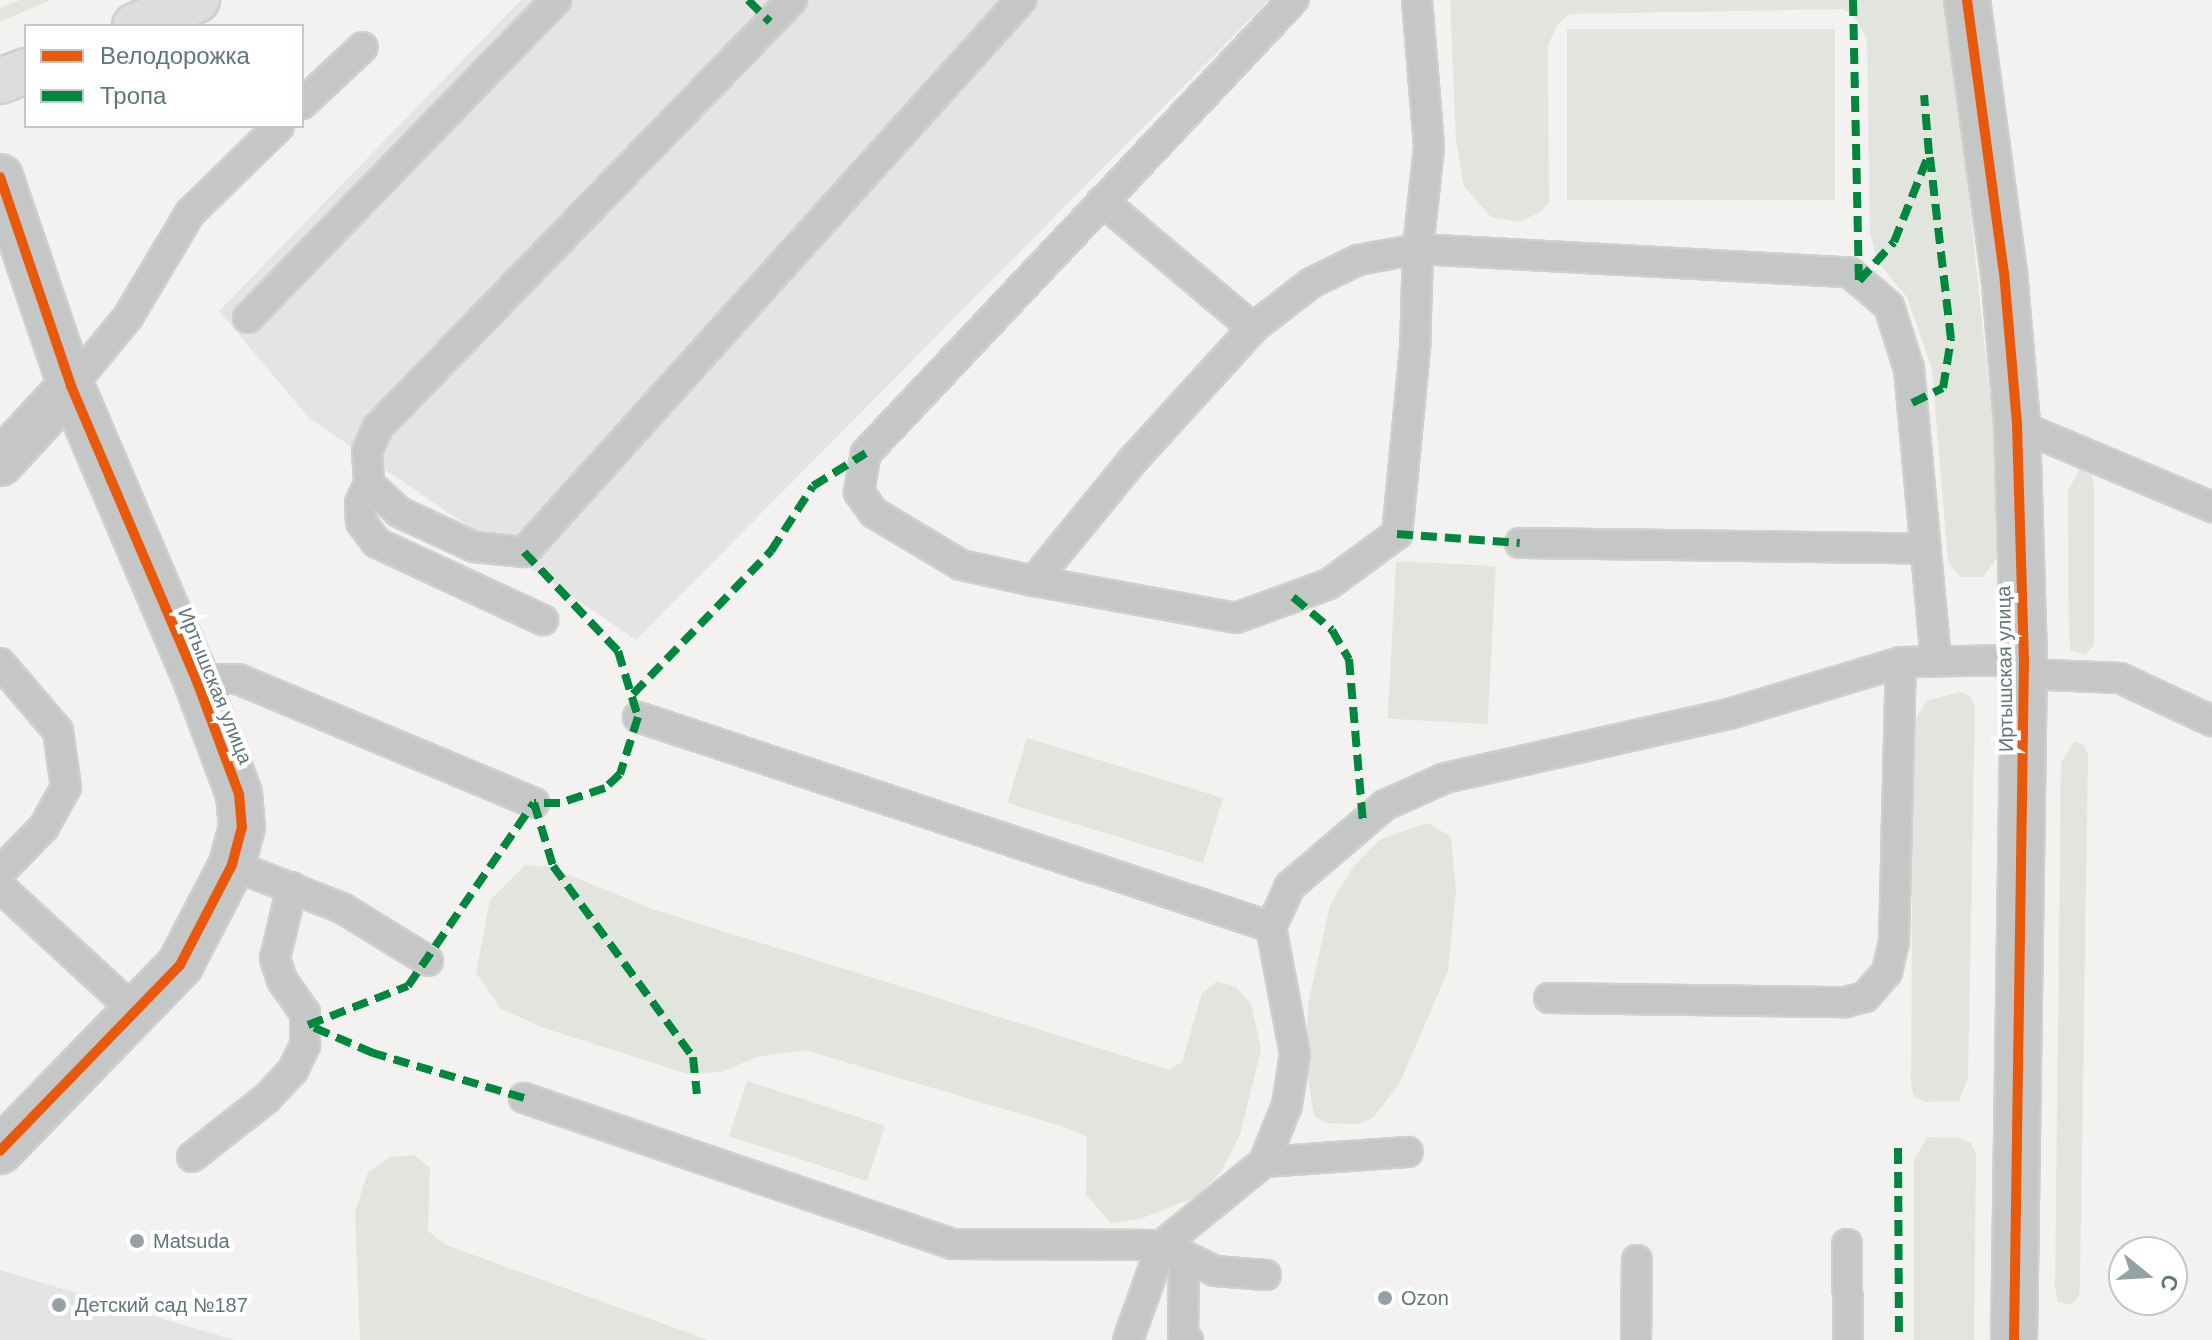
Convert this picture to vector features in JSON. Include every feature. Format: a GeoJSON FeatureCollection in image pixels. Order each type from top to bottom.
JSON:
{"type":"FeatureCollection","features":[{"type":"Feature","properties":{"kind":"main road"},"geometry":{"type":"LineString","coordinates":[[140,24],[197,0]]}},
{"type":"Feature","properties":{"kind":"main road"},"geometry":{"type":"LineString","coordinates":[[0,81],[24,72]]}},
{"type":"Feature","properties":{"kind":"street","name":"Иртышская улица"},"geometry":{"type":"LineString","coordinates":[[1967,0],[2004,272],[2017,425],[2024,667],[2014,1340]]}},
{"type":"Feature","properties":{"kind":"street","name":"Иртышская улица"},"geometry":{"type":"LineString","coordinates":[[0,177],[71,386],[196,679],[239,794],[242,827],[232,865],[180,965],[138,1014],[0,1151]]}},
{"type":"Feature","properties":{"kind":"street"},"geometry":{"type":"LineString","coordinates":[[0,463],[71,386]]}},
{"type":"Feature","properties":{"kind":"lane"},"geometry":{"type":"LineString","coordinates":[[248,318],[556,0]]}},
{"type":"Feature","properties":{"kind":"lane"},"geometry":{"type":"LineString","coordinates":[[543,620],[377,543],[361,522],[360,503],[369,484],[367,452],[378,427],[792,0]]}},
{"type":"Feature","properties":{"kind":"lane"},"geometry":{"type":"LineString","coordinates":[[369,484],[399,512],[474,547],[524,552],[1021,0]]}},
{"type":"Feature","properties":{"kind":"lane"},"geometry":{"type":"LineString","coordinates":[[1293,0],[866,453],[859,476],[859,492],[874,513],[961,565],[1236,618],[1329,584],[1397,534],[1415,348],[1418,249],[1429,147],[1417,0]]}},
{"type":"Feature","properties":{"kind":"lane"},"geometry":{"type":"LineString","coordinates":[[304,102],[363,47]]}},
{"type":"Feature","properties":{"kind":"lane"},"geometry":{"type":"LineString","coordinates":[[71,386],[128,317],[190,213],[277,128]]}},
{"type":"Feature","properties":{"kind":"lane"},"geometry":{"type":"LineString","coordinates":[[1102,201],[1253,328]]}},
{"type":"Feature","properties":{"kind":"lane"},"geometry":{"type":"LineString","coordinates":[[1034,581],[1134,459],[1253,328],[1311,283],[1358,260],[1418,249],[1849,272],[1889,306],[1909,369],[1936,659]]}},
{"type":"Feature","properties":{"kind":"lane"},"geometry":{"type":"LineString","coordinates":[[2017,425],[2212,507]]}},
{"type":"Feature","properties":{"kind":"lane"},"geometry":{"type":"LineString","coordinates":[[1520,543],[1925,549]]}},
{"type":"Feature","properties":{"kind":"lane"},"geometry":{"type":"LineString","coordinates":[[1128,1340],[1173,1250],[1264,1162],[1287,1105],[1295,1054],[1271,927],[1290,886],[1316,859],[1385,805],[1445,778],[1729,714],[1901,662],[1936,659],[2120,678],[2212,721]]}},
{"type":"Feature","properties":{"kind":"lane"},"geometry":{"type":"LineString","coordinates":[[1549,998],[1846,1002],[1865,997],[1887,972],[1894,942],[1901,662]]}},
{"type":"Feature","properties":{"kind":"lane"},"geometry":{"type":"LineString","coordinates":[[0,663],[58,731],[66,787],[44,827],[0,872]]}},
{"type":"Feature","properties":{"kind":"lane"},"geometry":{"type":"LineString","coordinates":[[196,679],[238,679],[534,803]]}},
{"type":"Feature","properties":{"kind":"lane"},"geometry":{"type":"LineString","coordinates":[[638,717],[1271,927]]}},
{"type":"Feature","properties":{"kind":"lane"},"geometry":{"type":"LineString","coordinates":[[232,865],[292,887],[394,936],[428,961]]}},
{"type":"Feature","properties":{"kind":"lane"},"geometry":{"type":"LineString","coordinates":[[0,887],[138,1014]]}},
{"type":"Feature","properties":{"kind":"lane"},"geometry":{"type":"LineString","coordinates":[[192,1157],[267,1098],[293,1070],[305,1045],[305,1013],[282,980],[275,958],[292,887]]}},
{"type":"Feature","properties":{"kind":"lane"},"geometry":{"type":"LineString","coordinates":[[524,1098],[952,1244],[1173,1250],[1215,1271],[1266,1275]]}},
{"type":"Feature","properties":{"kind":"lane"},"geometry":{"type":"LineString","coordinates":[[1264,1162],[1408,1152]]}},
{"type":"Feature","properties":{"kind":"lane"},"geometry":{"type":"LineString","coordinates":[[1847,1244],[1848,1340]]}},
{"type":"Feature","properties":{"kind":"lane"},"geometry":{"type":"LineString","coordinates":[[1173,1250],[1183,1334],[1188,1340]]}},
{"type":"Feature","properties":{"kind":"lane"},"geometry":{"type":"LineString","coordinates":[[1636,1340],[1637,1260]]}},
{"type":"Feature","properties":{"kind":"shaded area"},"geometry":{"type":"Polygon","coordinates":[[[20,0],[51,0],[0,22],[0,8],[20,0]]]}},
{"type":"Feature","properties":{"kind":"shaded area"},"geometry":{"type":"Polygon","coordinates":[[[521,0],[1269,0],[636,640],[309,418],[219,311],[521,0]]]}},
{"type":"Feature","properties":{"kind":"shaded area"},"geometry":{"type":"Polygon","coordinates":[[[1450,0],[1948,0],[1995,444],[1996,559],[1983,577],[1959,577],[1948,561],[1932,369],[1907,297],[1877,261],[1870,232],[1867,38],[1853,15],[1843,9],[1570,14],[1558,24],[1548,45],[1549,202],[1541,212],[1518,222],[1491,217],[1464,186],[1456,141],[1450,0]]]}},
{"type":"Feature","properties":{"kind":"shaded area"},"geometry":{"type":"Polygon","coordinates":[[[1567,29],[1835,29],[1835,200],[1567,200],[1567,29]]]}},
{"type":"Feature","properties":{"kind":"shaded area"},"geometry":{"type":"Polygon","coordinates":[[[2080,468],[2090,471],[2094,483],[2094,645],[2085,655],[2071,651],[2069,636],[2068,491],[2080,468]]]}},
{"type":"Feature","properties":{"kind":"shaded area"},"geometry":{"type":"Polygon","coordinates":[[[1396,561],[1496,566],[1488,724],[1388,719],[1396,561]]]}},
{"type":"Feature","properties":{"kind":"shaded area"},"geometry":{"type":"Polygon","coordinates":[[[1959,692],[1970,696],[1975,708],[1968,1078],[1959,1101],[1926,1102],[1914,1097],[1911,1084],[1913,724],[1926,701],[1959,692]]]}},
{"type":"Feature","properties":{"kind":"shaded area"},"geometry":{"type":"Polygon","coordinates":[[[1027,738],[1223,798],[1203,863],[1007,803],[1027,738]]]}},
{"type":"Feature","properties":{"kind":"shaded area"},"geometry":{"type":"Polygon","coordinates":[[[2074,741],[2083,744],[2088,755],[2080,1282],[2079,1296],[2071,1305],[2058,1302],[2055,1287],[2061,763],[2074,741]]]}},
{"type":"Feature","properties":{"kind":"shaded area"},"geometry":{"type":"Polygon","coordinates":[[[1428,823],[1451,837],[1456,891],[1448,971],[1400,1082],[1374,1117],[1358,1124],[1326,1123],[1314,1116],[1306,1067],[1308,1005],[1330,905],[1353,867],[1381,839],[1428,823]]]}},
{"type":"Feature","properties":{"kind":"shaded area"},"geometry":{"type":"Polygon","coordinates":[[[525,865],[550,867],[652,909],[1169,1070],[1182,1062],[1202,993],[1216,982],[1235,986],[1251,1003],[1261,1050],[1240,1135],[1220,1173],[1196,1197],[1140,1219],[1111,1223],[1086,1195],[1087,1137],[1064,1127],[805,1050],[757,1057],[721,1072],[688,1074],[544,1028],[501,1009],[476,973],[490,900],[525,865]]]}},
{"type":"Feature","properties":{"kind":"shaded area"},"geometry":{"type":"Polygon","coordinates":[[[747,1081],[885,1126],[867,1181],[729,1136],[747,1081]]]}},
{"type":"Feature","properties":{"kind":"shaded area"},"geometry":{"type":"Polygon","coordinates":[[[1927,1137],[1960,1138],[1971,1143],[1976,1155],[1974,1340],[1914,1340],[1914,1160],[1927,1137]]]}},
{"type":"Feature","properties":{"kind":"shaded area"},"geometry":{"type":"Polygon","coordinates":[[[414,1155],[430,1168],[428,1231],[446,1245],[708,1340],[360,1340],[355,1212],[368,1172],[390,1157],[414,1155]]]}},
{"type":"Feature","properties":{"kind":"shaded area","name":"Детский сад №187"},"geometry":{"type":"Polygon","coordinates":[[[0,1270],[234,1340],[0,1340],[0,1270]]]}},
{"type":"Feature","properties":{"kind":"marked path"},"geometry":{"type":"LineString","coordinates":[[748,0],[770,22]]}},
{"type":"Feature","properties":{"kind":"marked path"},"geometry":{"type":"LineString","coordinates":[[1853,0],[1859,281],[1894,242],[1929,154],[1924,95]]}},
{"type":"Feature","properties":{"kind":"marked path"},"geometry":{"type":"LineString","coordinates":[[1912,403],[1943,388],[1951,339],[1930,157]]}},
{"type":"Feature","properties":{"kind":"marked path"},"geometry":{"type":"LineString","coordinates":[[633,694],[771,551],[813,486],[866,453]]}},
{"type":"Feature","properties":{"kind":"marked path"},"geometry":{"type":"LineString","coordinates":[[1397,534],[1520,543]]}},
{"type":"Feature","properties":{"kind":"marked path"},"geometry":{"type":"LineString","coordinates":[[524,552],[618,651],[638,717],[620,774],[605,788],[560,803],[534,803]]}},
{"type":"Feature","properties":{"kind":"marked path"},"geometry":{"type":"LineString","coordinates":[[1293,597],[1332,630],[1349,659],[1363,822]]}},
{"type":"Feature","properties":{"kind":"marked path"},"geometry":{"type":"LineString","coordinates":[[524,1098],[373,1053],[308,1025],[408,986],[534,803],[553,866],[693,1057],[697,1094]]}},
{"type":"Feature","properties":{"kind":"marked path"},"geometry":{"type":"LineString","coordinates":[[1898,1148],[1899,1340]]}},
{"type":"Feature","properties":{"kind":"cycle path"},"geometry":{"type":"LineString","coordinates":[[1967,0],[2004,272],[2017,425],[2024,660],[2014,1340]]}},
{"type":"Feature","properties":{"kind":"cycle path"},"geometry":{"type":"LineString","coordinates":[[0,177],[71,386],[196,679],[239,794],[242,827],[232,865],[180,965],[0,1151]]}},
{"type":"Feature","properties":{"kind":"place","name":"Matsuda"},"geometry":{"type":"Point","coordinates":[137,1241]}},
{"type":"Feature","properties":{"kind":"place","name":"Ozon"},"geometry":{"type":"Point","coordinates":[1385,1298]}},
{"type":"Feature","properties":{"kind":"place","name":"Детский сад №187"},"geometry":{"type":"Point","coordinates":[59,1305]}}]}
